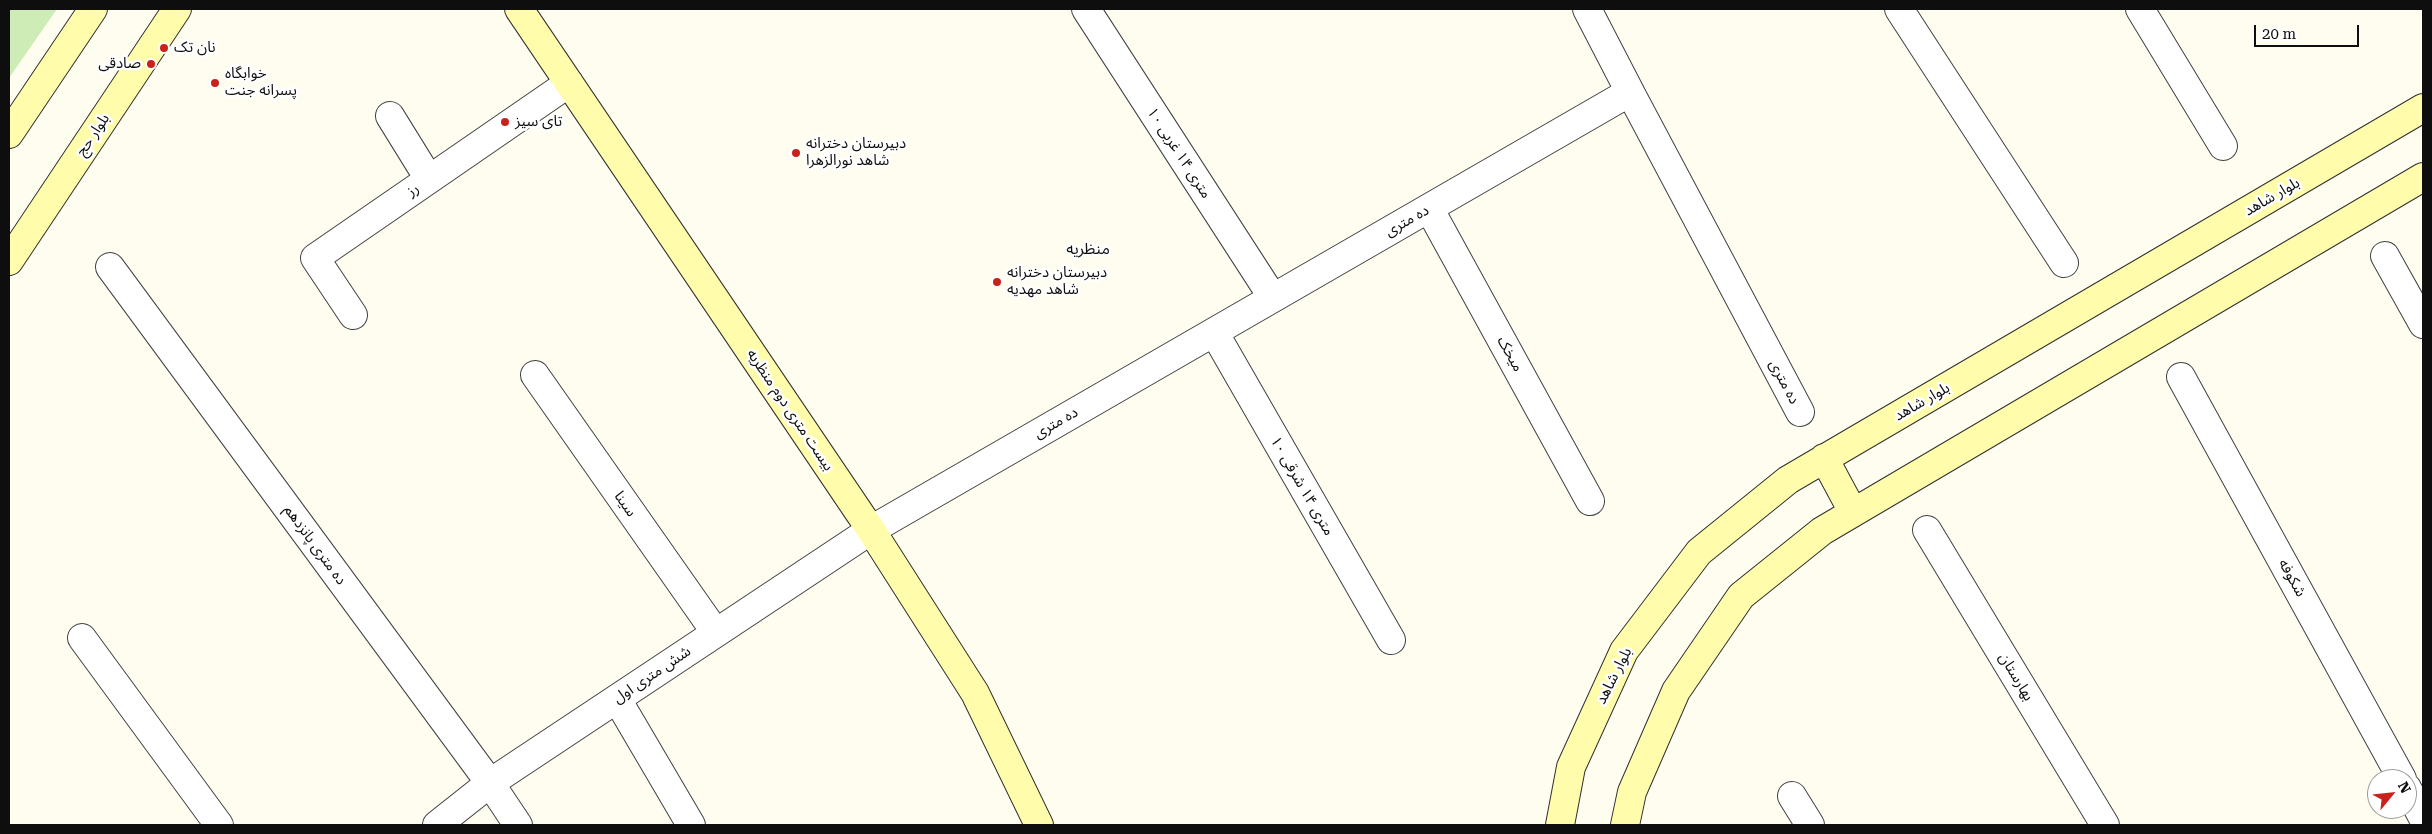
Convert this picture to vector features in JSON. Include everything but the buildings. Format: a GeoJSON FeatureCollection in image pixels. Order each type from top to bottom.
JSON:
{"type":"FeatureCollection","features":[{"type":"Feature","properties":{"kind":"main road"},"geometry":{"type":"LineString","coordinates":[[9,134],[93,9]]}},
{"type":"Feature","properties":{"kind":"main road","name":"بلوار حج"},"geometry":{"type":"LineString","coordinates":[[9,261],[177,9]]}},
{"type":"Feature","properties":{"kind":"main road","name":"بیست متری دوم منظریه"},"geometry":{"type":"LineString","coordinates":[[519,9],[871,530],[975,693],[1039,825]]}},
{"type":"Feature","properties":{"kind":"main road","name":"بلوار شاهد"},"geometry":{"type":"LineString","coordinates":[[1560,825],[1571,767],[1624,651],[1699,552],[1788,480],[2423,108]]}},
{"type":"Feature","properties":{"kind":"main road"},"geometry":{"type":"LineString","coordinates":[[1625,825],[1632,792],[1676,691],[1741,596],[1822,531],[2423,177]]}},
{"type":"Feature","properties":{"kind":"main road"},"geometry":{"type":"LineString","coordinates":[[1824,458],[1853,512]]}},
{"type":"Feature","properties":{"kind":"street","name":"۱۰ متری ۱۴ غربی"},"geometry":{"type":"LineString","coordinates":[[1086,9],[1273,298]]}},
{"type":"Feature","properties":{"kind":"street"},"geometry":{"type":"LineString","coordinates":[[1587,9],[1630,92]]}},
{"type":"Feature","properties":{"kind":"street"},"geometry":{"type":"LineString","coordinates":[[1899,9],[2064,263]]}},
{"type":"Feature","properties":{"kind":"street"},"geometry":{"type":"LineString","coordinates":[[2140,9],[2223,146]]}},
{"type":"Feature","properties":{"kind":"street","name":"رز"},"geometry":{"type":"LineString","coordinates":[[353,315],[315,258],[569,83]]}},
{"type":"Feature","properties":{"kind":"street","name":"ده متری"},"geometry":{"type":"LineString","coordinates":[[871,530],[1630,92],[1800,412]]}},
{"type":"Feature","properties":{"kind":"street"},"geometry":{"type":"LineString","coordinates":[[390,116],[429,179]]}},
{"type":"Feature","properties":{"kind":"street","name":"میخک"},"geometry":{"type":"LineString","coordinates":[[1429,208],[1590,501]]}},
{"type":"Feature","properties":{"kind":"street"},"geometry":{"type":"LineString","coordinates":[[2385,256],[2423,324]]}},
{"type":"Feature","properties":{"kind":"street","name":"ده متری پانزدهم"},"geometry":{"type":"LineString","coordinates":[[110,267],[490,783],[518,825]]}},
{"type":"Feature","properties":{"kind":"street","name":"۱۰ متری ۱۴ شرقی"},"geometry":{"type":"LineString","coordinates":[[1214,332],[1391,640]]}},
{"type":"Feature","properties":{"kind":"street","name":"سینا"},"geometry":{"type":"LineString","coordinates":[[535,375],[716,633]]}},
{"type":"Feature","properties":{"kind":"street","name":"شکوفه"},"geometry":{"type":"LineString","coordinates":[[2182,377],[2397,769]]}},
{"type":"Feature","properties":{"kind":"street","name":"شش متری اول"},"geometry":{"type":"LineString","coordinates":[[436,825],[490,783],[871,530]]}},
{"type":"Feature","properties":{"kind":"street","name":"بهارستان"},"geometry":{"type":"LineString","coordinates":[[1927,530],[2105,825]]}},
{"type":"Feature","properties":{"kind":"street"},"geometry":{"type":"LineString","coordinates":[[82,638],[219,825]]}},
{"type":"Feature","properties":{"kind":"street"},"geometry":{"type":"LineString","coordinates":[[617,699],[690,825]]}},
{"type":"Feature","properties":{"kind":"street"},"geometry":{"type":"LineString","coordinates":[[1792,796],[1810,825]]}},
{"type":"Feature","properties":{"kind":"street"},"geometry":{"type":"LineString","coordinates":[[2417,807],[2423,818]]}},
{"type":"Feature","properties":{"kind":"green space"},"geometry":{"type":"Polygon","coordinates":[[[9,9],[57,9],[9,78],[9,9]]]}},
{"type":"Feature","properties":{"kind":"place","name":"نان تک"},"geometry":{"type":"Point","coordinates":[164,48]}},
{"type":"Feature","properties":{"kind":"place","name":"صادقی"},"geometry":{"type":"Point","coordinates":[151,64]}},
{"type":"Feature","properties":{"kind":"place","name":"خوابگاه پسرانه جنت"},"geometry":{"type":"Point","coordinates":[215,83]}},
{"type":"Feature","properties":{"kind":"place","name":"تای سیز"},"geometry":{"type":"Point","coordinates":[505,122]}},
{"type":"Feature","properties":{"kind":"place","name":"دبیرستان دخترانه شاهد نورالزهرا"},"geometry":{"type":"Point","coordinates":[796,153]}},
{"type":"Feature","properties":{"kind":"place","name":"دبیرستان دخترانه شاهد مهدیه"},"geometry":{"type":"Point","coordinates":[997,282]}},
{"type":"Feature","properties":{"kind":"district","name":"منظریه"},"geometry":{"type":"Point","coordinates":[1088,249]}}]}
